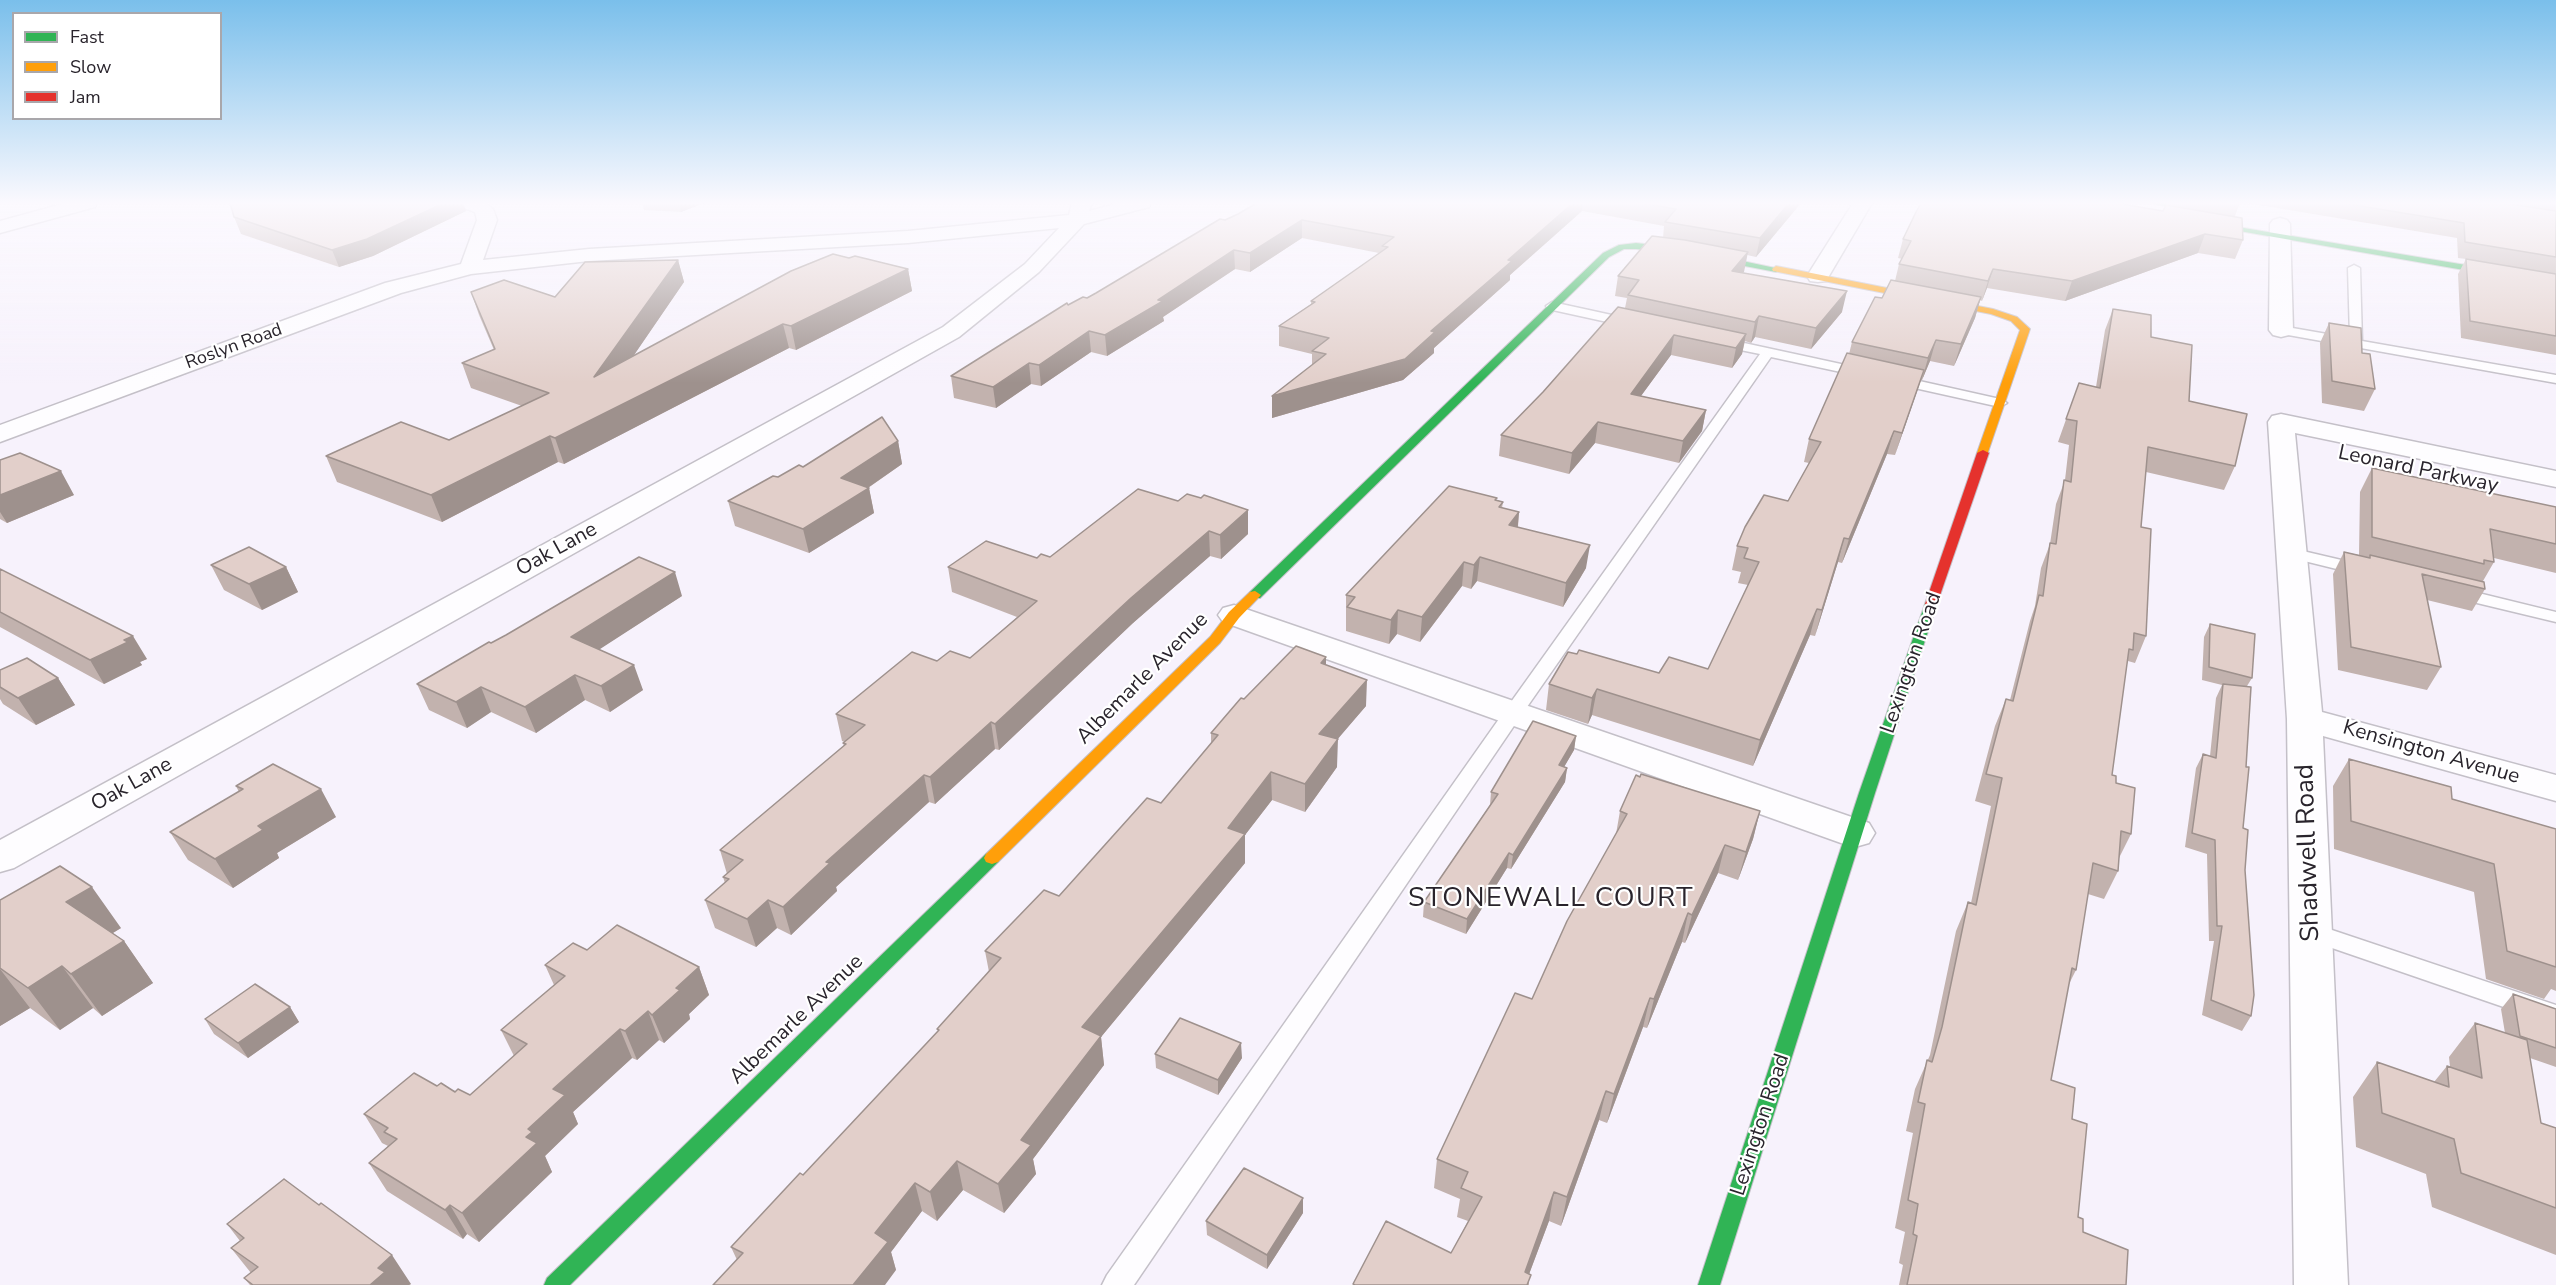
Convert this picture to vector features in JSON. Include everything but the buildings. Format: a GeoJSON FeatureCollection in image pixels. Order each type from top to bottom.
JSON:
{"type":"FeatureCollection","features":[{"type":"Feature","properties":{"kind":"street"},"geometry":{"type":"LineString","coordinates":[[470,268],[472,263]]}},
{"type":"Feature","properties":{"kind":"street","name":"Roslyn Road"},"geometry":{"type":"LineString","coordinates":[[0,434],[393,288],[470,268],[516,263]]}},
{"type":"Feature","properties":{"kind":"street","name":"Oak Lane"},"geometry":{"type":"LineString","coordinates":[[0,858],[951,332],[1036,263]]}},
{"type":"Feature","properties":{"kind":"street","name":"Albemarle Avenue"},"geometry":{"type":"LineString","coordinates":[[555,1285],[1215,640],[1234,615],[1598,263]]}},
{"type":"Feature","properties":{"kind":"street","name":"Albemarle Avenue"},"geometry":{"type":"LineString","coordinates":[[1747,263],[1818,276]]}},
{"type":"Feature","properties":{"kind":"street"},"geometry":{"type":"LineString","coordinates":[[1818,276],[1826,263]]}},
{"type":"Feature","properties":{"kind":"street"},"geometry":{"type":"LineString","coordinates":[[2280,263],[2281,330]]}},
{"type":"Feature","properties":{"kind":"street"},"geometry":{"type":"LineString","coordinates":[[2451,263],[2556,283]]}},
{"type":"Feature","properties":{"kind":"street"},"geometry":{"type":"LineString","coordinates":[[2507,263],[2556,270]]}},
{"type":"Feature","properties":{"kind":"street","name":"Lexington Road"},"geometry":{"type":"LineString","coordinates":[[1709,1285],[1855,832],[2025,329],[2022,324],[2006,315],[1818,276]]}},
{"type":"Feature","properties":{"kind":"street","name":"Leonard Parkway"},"geometry":{"type":"LineString","coordinates":[[2281,431],[2556,479]]}},
{"type":"Feature","properties":{"kind":"street","name":"Leonard Parkway"},"geometry":{"type":"LineString","coordinates":[[2281,431],[2556,499]]}},
{"type":"Feature","properties":{"kind":"street","name":"Shadwell Road"},"geometry":{"type":"LineString","coordinates":[[2281,431],[2305,719],[2321,1285]]}},
{"type":"Feature","properties":{"kind":"street"},"geometry":{"type":"LineString","coordinates":[[1234,615],[1855,832]]}},
{"type":"Feature","properties":{"kind":"street","name":"Kensington Avenue"},"geometry":{"type":"LineString","coordinates":[[2305,719],[2556,788]]}},
{"type":"Feature","properties":{"kind":"lane"},"geometry":{"type":"LineString","coordinates":[[2354,268],[2356,343]]}},
{"type":"Feature","properties":{"kind":"lane"},"geometry":{"type":"LineString","coordinates":[[1552,306],[1643,326]]}},
{"type":"Feature","properties":{"kind":"lane"},"geometry":{"type":"LineString","coordinates":[[2281,330],[2556,380]]}},
{"type":"Feature","properties":{"kind":"lane"},"geometry":{"type":"LineString","coordinates":[[1711,340],[2000,403]]}},
{"type":"Feature","properties":{"kind":"lane"},"geometry":{"type":"LineString","coordinates":[[1117,1285],[1513,713],[1767,352]]}},
{"type":"Feature","properties":{"kind":"lane"},"geometry":{"type":"LineString","coordinates":[[2290,554],[2382,576]]}},
{"type":"Feature","properties":{"kind":"lane"},"geometry":{"type":"LineString","coordinates":[[2440,589],[2556,617]]}},
{"type":"Feature","properties":{"kind":"lane"},"geometry":{"type":"LineString","coordinates":[[2311,932],[2556,1015]]}},
{"type":"Feature","properties":{"kind":"traffic: fast"},"geometry":{"type":"LineString","coordinates":[[1255,595],[1598,263]]}},
{"type":"Feature","properties":{"kind":"traffic: fast"},"geometry":{"type":"LineString","coordinates":[[1744,263],[1776,269]]}},
{"type":"Feature","properties":{"kind":"traffic: fast"},"geometry":{"type":"LineString","coordinates":[[2439,263],[2556,283]]}},
{"type":"Feature","properties":{"kind":"traffic: fast"},"geometry":{"type":"LineString","coordinates":[[1709,1285],[1867,793],[1931,604]]}},
{"type":"Feature","properties":{"kind":"traffic: fast"},"geometry":{"type":"LineString","coordinates":[[555,1285],[992,858]]}},
{"type":"Feature","properties":{"kind":"traffic: slow"},"geometry":{"type":"LineString","coordinates":[[1776,269],[1993,312],[2014,319],[2025,329],[1983,453]]}},
{"type":"Feature","properties":{"kind":"traffic: slow"},"geometry":{"type":"LineString","coordinates":[[992,858],[1215,640],[1234,615],[1255,595]]}},
{"type":"Feature","properties":{"kind":"traffic: jam"},"geometry":{"type":"LineString","coordinates":[[1931,604],[1983,453]]}},
{"type":"Feature","properties":{"kind":"district","name":"STONEWALL COURT"},"geometry":{"type":"Point","coordinates":[1551,899]}}]}
